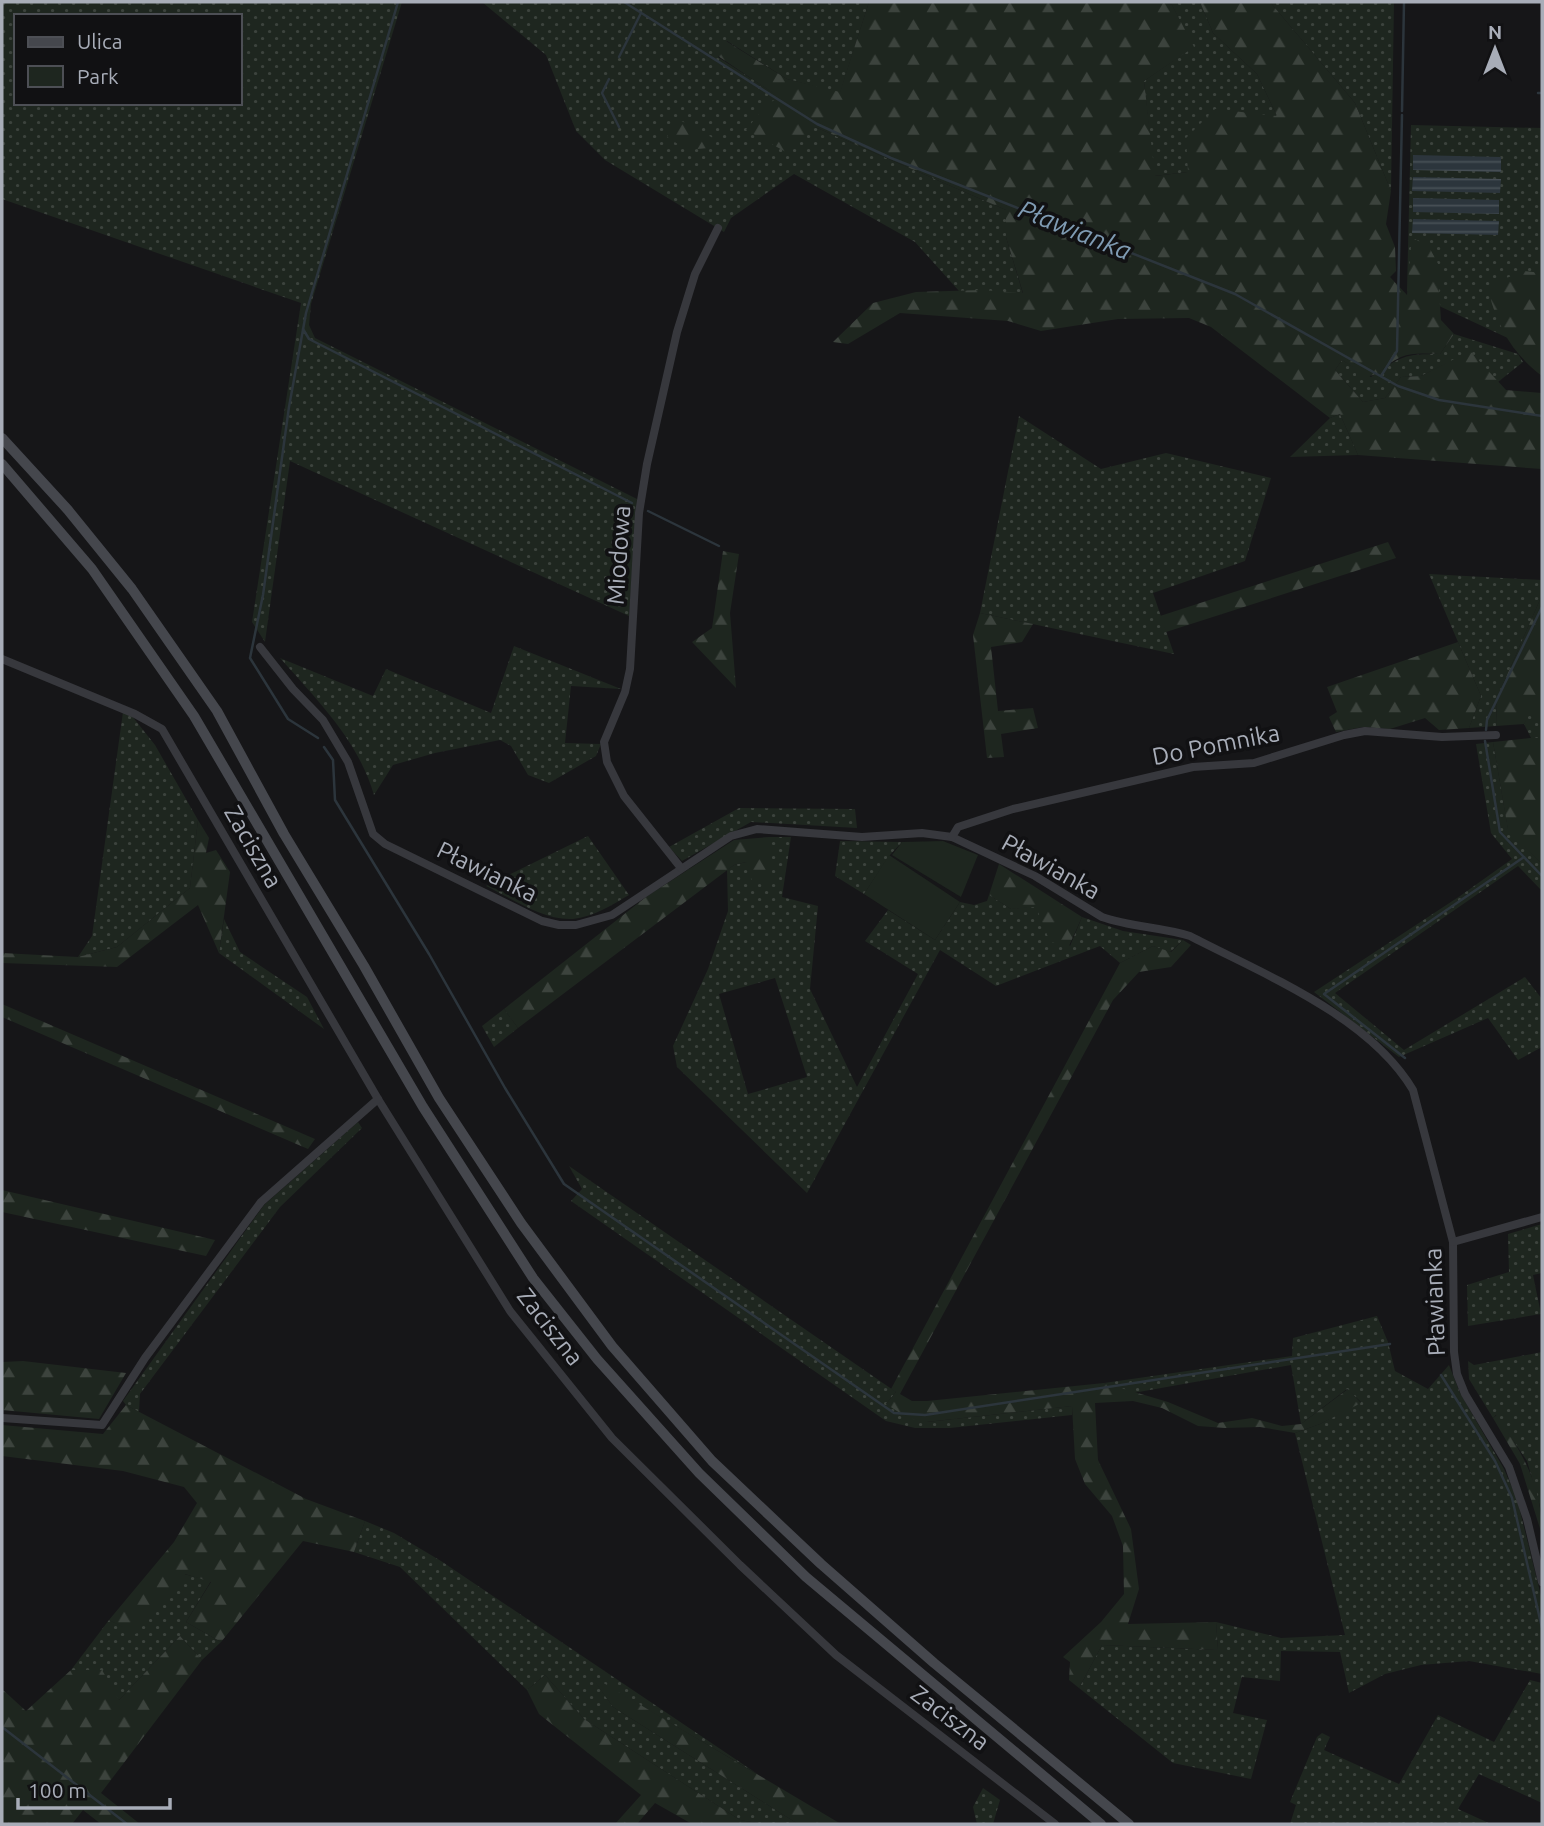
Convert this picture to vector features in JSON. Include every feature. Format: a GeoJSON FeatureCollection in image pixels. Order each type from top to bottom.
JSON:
{"type":"FeatureCollection","features":[{"type":"Feature","properties":{"kind":"street","name":"Miodowa"},"geometry":{"type":"LineString","coordinates":[[681,868],[624,796],[607,762],[604,742],[625,692],[631,668],[639,513],[647,464],[677,332],[695,274],[718,228]]}},
{"type":"Feature","properties":{"kind":"street"},"geometry":{"type":"LineString","coordinates":[[2,438],[68,510],[132,589],[217,711],[284,834],[364,966],[439,1098],[521,1223],[612,1346],[712,1461],[821,1564],[934,1663],[1129,1824]]}},
{"type":"Feature","properties":{"kind":"street"},"geometry":{"type":"LineString","coordinates":[[2,464],[92,569],[194,716],[422,1107],[533,1278],[597,1359],[699,1473],[806,1577],[1101,1824]]}},
{"type":"Feature","properties":{"kind":"street","name":"Pławianka"},"geometry":{"type":"LineString","coordinates":[[260,647],[293,689],[323,720],[348,762],[373,834],[385,844],[542,920],[559,925],[576,925],[612,915],[731,836],[757,829],[862,837],[922,833],[952,837],[1035,876],[1102,918],[1117,923],[1167,929],[1190,936],[1325,1007],[1376,1045],[1400,1069],[1413,1090],[1453,1242],[1454,1352],[1457,1374],[1465,1394],[1509,1467],[1527,1519],[1542,1582]]}},
{"type":"Feature","properties":{"kind":"street","name":"Zaciszna"},"geometry":{"type":"LineString","coordinates":[[2,659],[135,713],[162,729],[378,1099],[510,1311],[612,1438],[836,1655],[1055,1824]]}},
{"type":"Feature","properties":{"kind":"street","name":"Do Pomnika"},"geometry":{"type":"LineString","coordinates":[[952,837],[958,827],[1013,809],[1193,768],[1254,763],[1365,731],[1441,737],[1496,735]]}},
{"type":"Feature","properties":{"kind":"street"},"geometry":{"type":"LineString","coordinates":[[2,1418],[102,1425],[145,1358],[261,1202],[378,1099]]}},
{"type":"Feature","properties":{"kind":"street"},"geometry":{"type":"LineString","coordinates":[[1453,1242],[1542,1217]]}},
{"type":"Feature","properties":{"kind":"green space"},"geometry":{"type":"Polygon","coordinates":[[[2,2],[402,2],[311,304],[309,325],[315,338],[637,499],[629,616],[290,461],[265,642],[252,622],[301,303],[2,199],[2,2]]]}},
{"type":"Feature","properties":{"kind":"green space"},"geometry":{"type":"Polygon","coordinates":[[[482,2],[869,2],[840,93],[787,79],[727,41],[718,57],[780,97],[815,127],[1006,210],[1006,237],[1023,294],[959,291],[915,242],[794,174],[731,218],[724,232],[605,160],[576,131],[546,55],[482,2]]]}},
{"type":"Feature","properties":{"kind":"green space"},"geometry":{"type":"Polygon","coordinates":[[[869,2],[1167,2],[1172,5],[1194,47],[1144,81],[1155,176],[1188,172],[1186,138],[1215,109],[1277,116],[1257,74],[1213,33],[1200,2],[1270,2],[1355,103],[1391,191],[1386,224],[1395,247],[1396,271],[1390,277],[1407,295],[1411,246],[1415,239],[1429,247],[1443,273],[1439,291],[1441,320],[1454,334],[1440,354],[1406,355],[1371,376],[1356,377],[1356,369],[1342,360],[1335,370],[1363,402],[1385,398],[1401,377],[1421,376],[1470,351],[1506,390],[1542,393],[1542,469],[1358,455],[1340,414],[1330,418],[1211,327],[1189,318],[1118,319],[1041,331],[1008,321],[900,313],[848,344],[833,342],[873,303],[916,292],[982,290],[1023,293],[1006,237],[1006,210],[815,127],[786,152],[746,130],[765,106],[779,97],[718,56],[726,41],[787,79],[840,92],[869,2]]]}},
{"type":"Feature","properties":{"kind":"green space"},"geometry":{"type":"Polygon","coordinates":[[[1167,2],[1200,2],[1213,33],[1257,74],[1277,116],[1188,172],[1154,176],[1144,81],[1193,47],[1172,5],[1167,2]]]}},
{"type":"Feature","properties":{"kind":"green space"},"geometry":{"type":"Polygon","coordinates":[[[1270,2],[1394,2],[1391,191],[1355,103],[1270,2]]]}},
{"type":"Feature","properties":{"kind":"green space"},"geometry":{"type":"Polygon","coordinates":[[[676,118],[713,138],[708,148],[687,150],[667,137],[676,118]]]}},
{"type":"Feature","properties":{"kind":"green space"},"geometry":{"type":"Polygon","coordinates":[[[1411,125],[1542,128],[1542,354],[1407,291],[1411,125]]]}},
{"type":"Feature","properties":{"kind":"green space"},"geometry":{"type":"Polygon","coordinates":[[[1524,271],[1542,273],[1542,376],[1523,359],[1508,339],[1497,318],[1489,293],[1499,281],[1524,271]]]}},
{"type":"Feature","properties":{"kind":"green space"},"geometry":{"type":"Polygon","coordinates":[[[1454,334],[1518,354],[1523,362],[1498,382],[1470,352],[1421,376],[1401,377],[1385,398],[1363,402],[1335,370],[1342,360],[1371,377],[1403,358],[1440,354],[1454,334]]]}},
{"type":"Feature","properties":{"kind":"green space"},"geometry":{"type":"Polygon","coordinates":[[[1340,414],[1358,455],[1290,457],[1330,418],[1340,414]]]}},
{"type":"Feature","properties":{"kind":"green space"},"geometry":{"type":"Polygon","coordinates":[[[1019,416],[1101,469],[1166,453],[1271,478],[1245,561],[1153,593],[1174,654],[980,613],[1019,416]]]}},
{"type":"Feature","properties":{"kind":"green space"},"geometry":{"type":"Polygon","coordinates":[[[1388,542],[1396,558],[1166,632],[1160,616],[1388,542]]]}},
{"type":"Feature","properties":{"kind":"green space"},"geometry":{"type":"Polygon","coordinates":[[[723,551],[739,554],[730,613],[736,688],[692,642],[712,628],[723,551]]]}},
{"type":"Feature","properties":{"kind":"green space"},"geometry":{"type":"Polygon","coordinates":[[[1429,574],[1542,580],[1542,595],[1497,698],[1496,726],[1469,728],[1481,696],[1429,574]]]}},
{"type":"Feature","properties":{"kind":"green space"},"geometry":{"type":"Polygon","coordinates":[[[1542,595],[1542,715],[1529,715],[1524,724],[1496,726],[1497,698],[1542,595]]]}},
{"type":"Feature","properties":{"kind":"green space"},"geometry":{"type":"Polygon","coordinates":[[[980,613],[1033,624],[1022,642],[991,647],[998,711],[1033,708],[1038,728],[1001,734],[1004,757],[987,758],[973,635],[980,613]]]}},
{"type":"Feature","properties":{"kind":"green space"},"geometry":{"type":"Polygon","coordinates":[[[1458,642],[1481,696],[1469,728],[1439,730],[1425,718],[1390,729],[1363,727],[1336,732],[1329,717],[1337,712],[1327,687],[1458,642]]]}},
{"type":"Feature","properties":{"kind":"green space"},"geometry":{"type":"Polygon","coordinates":[[[514,646],[621,689],[571,686],[565,743],[601,744],[596,756],[549,783],[528,775],[511,746],[500,740],[435,753],[393,765],[374,795],[358,756],[347,739],[322,705],[280,658],[373,696],[386,669],[491,713],[514,646]]]}},
{"type":"Feature","properties":{"kind":"green space"},"geometry":{"type":"Polygon","coordinates":[[[123,712],[132,716],[155,745],[198,820],[190,888],[117,947],[78,957],[92,936],[123,712]]]}},
{"type":"Feature","properties":{"kind":"green space"},"geometry":{"type":"Polygon","coordinates":[[[1528,715],[1542,715],[1542,738],[1531,738],[1524,724],[1528,715]]]}},
{"type":"Feature","properties":{"kind":"green space"},"geometry":{"type":"Polygon","coordinates":[[[1542,738],[1542,864],[1508,830],[1493,742],[1542,738]]]}},
{"type":"Feature","properties":{"kind":"green space"},"geometry":{"type":"Polygon","coordinates":[[[1493,742],[1508,829],[1542,864],[1542,891],[1518,866],[1335,993],[1404,1050],[1525,977],[1542,999],[1542,1047],[1518,1060],[1488,1018],[1399,1057],[1314,992],[1512,859],[1491,833],[1476,744],[1493,742]]]}},
{"type":"Feature","properties":{"kind":"green space"},"geometry":{"type":"Polygon","coordinates":[[[739,808],[855,809],[857,828],[751,822],[682,861],[669,847],[739,808]]]}},
{"type":"Feature","properties":{"kind":"green space"},"geometry":{"type":"Polygon","coordinates":[[[198,820],[209,838],[206,853],[216,850],[230,872],[219,953],[198,905],[117,967],[2,963],[2,953],[78,957],[117,947],[190,888],[198,820]]]}},
{"type":"Feature","properties":{"kind":"green space"},"geometry":{"type":"Polygon","coordinates":[[[588,836],[629,895],[602,910],[588,916],[562,919],[528,908],[486,886],[588,836]]]}},
{"type":"Feature","properties":{"kind":"green space"},"geometry":{"type":"Polygon","coordinates":[[[769,837],[791,837],[782,897],[818,906],[810,989],[857,1087],[918,974],[865,941],[888,910],[935,940],[960,902],[974,905],[987,901],[989,895],[1011,909],[1036,906],[1070,946],[1082,917],[1123,931],[1183,940],[1170,952],[1153,946],[1120,963],[1100,946],[996,986],[940,950],[807,1193],[677,1067],[673,1046],[708,969],[728,911],[727,870],[746,862],[769,884],[769,837]],[[775,978],[719,994],[748,1094],[807,1077],[775,978]]]}},
{"type":"Feature","properties":{"kind":"green space"},"geometry":{"type":"Polygon","coordinates":[[[769,837],[770,884],[753,884],[746,862],[734,865],[518,1028],[504,1009],[646,897],[734,840],[769,837]]]}},
{"type":"Feature","properties":{"kind":"green space"},"geometry":{"type":"Polygon","coordinates":[[[840,841],[902,842],[889,856],[864,894],[835,876],[840,841]]]}},
{"type":"Feature","properties":{"kind":"green space"},"geometry":{"type":"Polygon","coordinates":[[[943,841],[978,855],[961,897],[892,855],[902,842],[943,841]]]}},
{"type":"Feature","properties":{"kind":"green space"},"geometry":{"type":"Polygon","coordinates":[[[889,855],[960,902],[935,940],[864,894],[889,855]]]}},
{"type":"Feature","properties":{"kind":"green space"},"geometry":{"type":"Polygon","coordinates":[[[999,864],[1082,917],[1069,946],[1050,942],[1036,907],[1011,909],[989,895],[999,864]]]}},
{"type":"Feature","properties":{"kind":"green space"},"geometry":{"type":"Polygon","coordinates":[[[224,919],[240,952],[307,997],[324,1029],[219,953],[224,919]]]}},
{"type":"Feature","properties":{"kind":"green space"},"geometry":{"type":"Polygon","coordinates":[[[1183,940],[1191,945],[1171,967],[1139,972],[1113,1000],[900,1394],[912,1401],[927,1401],[1104,1383],[1168,1402],[1218,1423],[1252,1418],[1282,1426],[1301,1424],[1348,1389],[1361,1403],[1320,1424],[1295,1433],[1260,1427],[1198,1426],[1162,1408],[1133,1401],[1095,1403],[1098,1460],[1131,1529],[1139,1589],[1128,1624],[1216,1622],[1218,1650],[1102,1645],[1079,1688],[1069,1680],[1070,1662],[1063,1657],[1101,1622],[1124,1594],[1123,1546],[1112,1516],[1085,1484],[1075,1459],[1072,1406],[926,1422],[908,1418],[886,1404],[896,1392],[891,1389],[1120,963],[1153,946],[1171,952],[1183,940]]]}},
{"type":"Feature","properties":{"kind":"green space"},"geometry":{"type":"Polygon","coordinates":[[[2,1004],[315,1139],[308,1149],[2,1017],[2,1004]]]}},
{"type":"Feature","properties":{"kind":"green space"},"geometry":{"type":"Polygon","coordinates":[[[504,1009],[518,1028],[494,1047],[482,1026],[504,1009]]]}},
{"type":"Feature","properties":{"kind":"green space"},"geometry":{"type":"Polygon","coordinates":[[[358,1122],[362,1128],[280,1207],[140,1394],[139,1412],[126,1405],[123,1401],[264,1205],[358,1122]]]}},
{"type":"Feature","properties":{"kind":"green space"},"geometry":{"type":"Polygon","coordinates":[[[569,1166],[896,1392],[886,1404],[927,1422],[1072,1406],[1072,1415],[950,1428],[915,1428],[886,1421],[571,1201],[582,1189],[569,1166]]]}},
{"type":"Feature","properties":{"kind":"green space"},"geometry":{"type":"Polygon","coordinates":[[[2,1190],[215,1240],[206,1256],[2,1212],[2,1190]]]}},
{"type":"Feature","properties":{"kind":"green space"},"geometry":{"type":"Polygon","coordinates":[[[1542,1224],[1542,1273],[1533,1275],[1541,1314],[1468,1326],[1467,1285],[1509,1272],[1508,1234],[1542,1224]]]}},
{"type":"Feature","properties":{"kind":"green space"},"geometry":{"type":"Polygon","coordinates":[[[1377,1316],[1388,1342],[1395,1371],[1428,1389],[1449,1365],[1460,1393],[1504,1469],[1517,1499],[1542,1600],[1542,1674],[1469,1661],[1421,1665],[1385,1674],[1349,1693],[1340,1652],[1281,1651],[1280,1681],[1242,1677],[1233,1713],[1267,1720],[1251,1779],[1173,1763],[1079,1688],[1102,1645],[1218,1650],[1216,1622],[1281,1638],[1345,1635],[1295,1433],[1320,1424],[1361,1402],[1347,1389],[1301,1424],[1291,1365],[1133,1393],[1104,1383],[1292,1356],[1293,1338],[1377,1316]]]}},
{"type":"Feature","properties":{"kind":"green space"},"geometry":{"type":"Polygon","coordinates":[[[1542,1352],[1542,1513],[1527,1461],[1496,1415],[1493,1418],[1469,1379],[1468,1361],[1474,1365],[1542,1352]]]}},
{"type":"Feature","properties":{"kind":"green space"},"geometry":{"type":"Polygon","coordinates":[[[23,1361],[126,1373],[99,1419],[2,1410],[2,1362],[23,1361]]]}},
{"type":"Feature","properties":{"kind":"green space"},"geometry":{"type":"Polygon","coordinates":[[[126,1405],[306,1499],[365,1521],[354,1552],[303,1541],[221,1642],[186,1622],[211,1582],[185,1574],[136,1634],[109,1620],[174,1542],[197,1503],[184,1487],[123,1471],[2,1456],[2,1425],[103,1434],[126,1405]]]}},
{"type":"Feature","properties":{"kind":"green space"},"geometry":{"type":"Polygon","coordinates":[[[1497,1415],[1523,1457],[1535,1485],[1542,1535],[1520,1464],[1493,1418],[1497,1415]]]}},
{"type":"Feature","properties":{"kind":"green space"},"geometry":{"type":"Polygon","coordinates":[[[365,1521],[394,1533],[441,1561],[759,1775],[592,1677],[613,1707],[798,1824],[763,1824],[740,1820],[584,1719],[545,1675],[527,1690],[400,1567],[354,1552],[365,1521]]]}},
{"type":"Feature","properties":{"kind":"green space"},"geometry":{"type":"Polygon","coordinates":[[[184,1574],[211,1581],[186,1622],[221,1642],[202,1660],[180,1636],[119,1700],[71,1670],[109,1620],[136,1633],[184,1574]]]}},
{"type":"Feature","properties":{"kind":"green space"},"geometry":{"type":"Polygon","coordinates":[[[180,1636],[202,1660],[101,1793],[140,1824],[101,1824],[83,1810],[72,1824],[2,1824],[2,1689],[26,1711],[71,1670],[102,1670],[119,1700],[180,1636]]]}},
{"type":"Feature","properties":{"kind":"green space"},"geometry":{"type":"Polygon","coordinates":[[[545,1675],[584,1719],[740,1820],[763,1824],[692,1824],[655,1803],[637,1824],[615,1824],[641,1795],[539,1714],[527,1690],[545,1675]]]}},
{"type":"Feature","properties":{"kind":"green space"},"geometry":{"type":"Polygon","coordinates":[[[590,1675],[841,1824],[798,1824],[613,1707],[590,1675]]]}},
{"type":"Feature","properties":{"kind":"green space"},"geometry":{"type":"Polygon","coordinates":[[[1530,1680],[1542,1683],[1542,1803],[1479,1774],[1458,1809],[1491,1824],[1290,1824],[1296,1805],[1290,1802],[1317,1737],[1322,1733],[1330,1737],[1324,1750],[1399,1784],[1438,1715],[1494,1742],[1530,1680]]]}},
{"type":"Feature","properties":{"kind":"green space"},"geometry":{"type":"Polygon","coordinates":[[[983,1788],[1000,1800],[993,1824],[977,1824],[973,1807],[983,1788]]]}},
{"type":"Feature","properties":{"kind":"shaded area"},"geometry":{"type":"Polygon","coordinates":[[[1413,155],[1501,157],[1501,172],[1413,170],[1413,155]]]}},
{"type":"Feature","properties":{"kind":"shaded area"},"geometry":{"type":"Polygon","coordinates":[[[1413,177],[1501,179],[1500,193],[1412,191],[1413,177]]]}},
{"type":"Feature","properties":{"kind":"shaded area"},"geometry":{"type":"Polygon","coordinates":[[[1413,198],[1499,200],[1499,214],[1413,212],[1413,198]]]}},
{"type":"Feature","properties":{"kind":"shaded area"},"geometry":{"type":"Polygon","coordinates":[[[1413,219],[1499,221],[1498,235],[1412,233],[1413,219]]]}},
{"type":"Feature","properties":{"kind":"waterway"},"geometry":{"type":"LineString","coordinates":[[318,738],[288,719],[250,658],[263,595],[289,407],[306,313],[398,2]]}},
{"type":"Feature","properties":{"kind":"waterway","name":"Pławianka"},"geometry":{"type":"LineString","coordinates":[[624,2],[817,124],[891,158],[1235,294],[1398,386],[1439,400],[1542,416]]}},
{"type":"Feature","properties":{"kind":"waterway"},"geometry":{"type":"LineString","coordinates":[[1402,111],[1404,2]]}},
{"type":"Feature","properties":{"kind":"waterway"},"geometry":{"type":"LineString","coordinates":[[619,57],[641,13]]}},
{"type":"Feature","properties":{"kind":"waterway"},"geometry":{"type":"LineString","coordinates":[[609,79],[602,93],[619,127]]}},
{"type":"Feature","properties":{"kind":"waterway"},"geometry":{"type":"LineString","coordinates":[[1381,376],[1397,351],[1402,115]]}},
{"type":"Feature","properties":{"kind":"waterway"},"geometry":{"type":"LineString","coordinates":[[303,329],[309,339],[632,503]]}},
{"type":"Feature","properties":{"kind":"waterway"},"geometry":{"type":"LineString","coordinates":[[648,511],[719,546]]}},
{"type":"Feature","properties":{"kind":"waterway","name":"Pławianka"},"geometry":{"type":"LineString","coordinates":[[1486,730],[1487,720],[1542,607]]}},
{"type":"Feature","properties":{"kind":"waterway","name":"Pławianka"},"geometry":{"type":"LineString","coordinates":[[1485,741],[1500,832],[1542,876]]}},
{"type":"Feature","properties":{"kind":"waterway"},"geometry":{"type":"LineString","coordinates":[[324,747],[333,760],[335,800],[564,1184],[894,1413],[925,1415],[1390,1344]]}},
{"type":"Feature","properties":{"kind":"waterway"},"geometry":{"type":"LineString","coordinates":[[1405,1058],[1324,994],[1524,857]]}},
{"type":"Feature","properties":{"kind":"waterway"},"geometry":{"type":"LineString","coordinates":[[1441,1375],[1495,1461],[1512,1498],[1542,1628]]}},
{"type":"Feature","properties":{"kind":"waterway"},"geometry":{"type":"LineString","coordinates":[[2,1727],[127,1824]]}}]}
